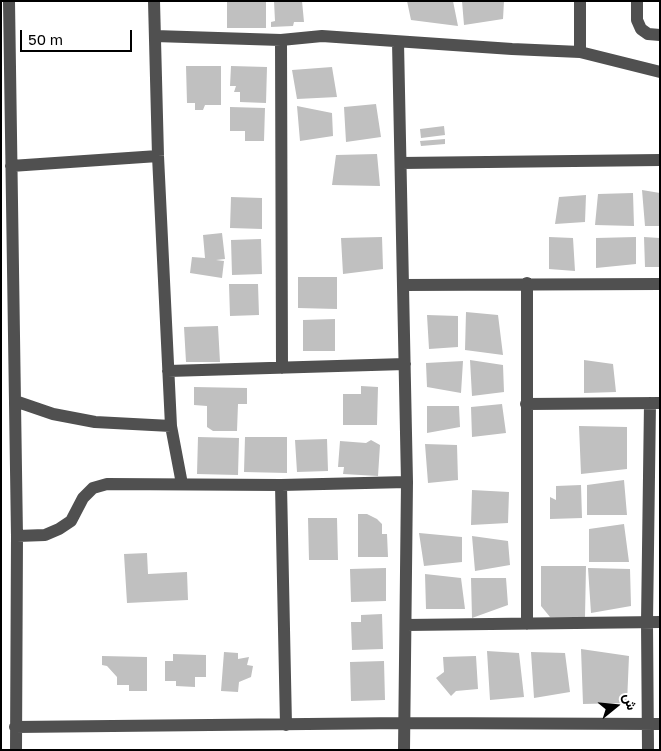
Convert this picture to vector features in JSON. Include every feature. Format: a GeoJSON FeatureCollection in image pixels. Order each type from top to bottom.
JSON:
{"type":"FeatureCollection","features":[{"type":"Feature","properties":{"kind":"street"},"geometry":{"type":"LineString","coordinates":[[9,1],[17,536],[16,750]]}},
{"type":"Feature","properties":{"kind":"street"},"geometry":{"type":"LineString","coordinates":[[154,1],[158,156],[171,426],[182,484]]}},
{"type":"Feature","properties":{"kind":"street"},"geometry":{"type":"LineString","coordinates":[[580,1],[580,52]]}},
{"type":"Feature","properties":{"kind":"street"},"geometry":{"type":"LineString","coordinates":[[637,1],[637,20],[641,29],[648,34],[660,34]]}},
{"type":"Feature","properties":{"kind":"street"},"geometry":{"type":"LineString","coordinates":[[155,36],[281,40],[322,36],[580,52],[660,72]]}},
{"type":"Feature","properties":{"kind":"street"},"geometry":{"type":"LineString","coordinates":[[281,40],[282,368]]}},
{"type":"Feature","properties":{"kind":"street"},"geometry":{"type":"LineString","coordinates":[[398,42],[405,364],[406,624],[404,750]]}},
{"type":"Feature","properties":{"kind":"street"},"geometry":{"type":"LineString","coordinates":[[12,166],[158,156]]}},
{"type":"Feature","properties":{"kind":"street"},"geometry":{"type":"LineString","coordinates":[[401,163],[660,160]]}},
{"type":"Feature","properties":{"kind":"street"},"geometry":{"type":"LineString","coordinates":[[403,285],[527,283],[660,284]]}},
{"type":"Feature","properties":{"kind":"street"},"geometry":{"type":"LineString","coordinates":[[527,283],[527,624]]}},
{"type":"Feature","properties":{"kind":"street"},"geometry":{"type":"LineString","coordinates":[[168,371],[405,364]]}},
{"type":"Feature","properties":{"kind":"street"},"geometry":{"type":"LineString","coordinates":[[15,401],[54,414],[94,422],[171,426]]}},
{"type":"Feature","properties":{"kind":"street"},"geometry":{"type":"LineString","coordinates":[[526,404],[655,403],[654,724],[648,750]]}},
{"type":"Feature","properties":{"kind":"street"},"geometry":{"type":"LineString","coordinates":[[17,536],[45,534],[59,529],[71,521],[83,498],[93,488],[108,484],[281,485],[406,482]]}},
{"type":"Feature","properties":{"kind":"street"},"geometry":{"type":"LineString","coordinates":[[281,485],[286,725]]}},
{"type":"Feature","properties":{"kind":"street"},"geometry":{"type":"LineString","coordinates":[[406,624],[653,622]]}},
{"type":"Feature","properties":{"kind":"street"},"geometry":{"type":"LineString","coordinates":[[15,727],[405,723],[654,724]]}},
{"type":"Feature","properties":{"kind":"building"},"geometry":{"type":"Polygon","coordinates":[[[227,1],[266,1],[266,28],[227,28],[227,1]]]}},
{"type":"Feature","properties":{"kind":"building"},"geometry":{"type":"Polygon","coordinates":[[[274,1],[302,1],[304,22],[294,22],[293,26],[271,27],[271,22],[275,21],[274,1]]]}},
{"type":"Feature","properties":{"kind":"building"},"geometry":{"type":"Polygon","coordinates":[[[407,1],[453,1],[458,26],[411,20],[407,1]]]}},
{"type":"Feature","properties":{"kind":"building"},"geometry":{"type":"Polygon","coordinates":[[[462,1],[504,1],[503,19],[464,25],[462,1]]]}},
{"type":"Feature","properties":{"kind":"building"},"geometry":{"type":"Polygon","coordinates":[[[186,66],[221,66],[221,105],[205,105],[203,110],[195,110],[195,103],[187,103],[186,66]]]}},
{"type":"Feature","properties":{"kind":"building"},"geometry":{"type":"Polygon","coordinates":[[[231,66],[267,67],[266,103],[240,102],[240,92],[234,92],[236,86],[230,86],[231,66]]]}},
{"type":"Feature","properties":{"kind":"building"},"geometry":{"type":"Polygon","coordinates":[[[332,67],[337,97],[297,99],[292,70],[332,67]]]}},
{"type":"Feature","properties":{"kind":"building"},"geometry":{"type":"Polygon","coordinates":[[[376,104],[381,137],[346,142],[344,107],[376,104]]]}},
{"type":"Feature","properties":{"kind":"building"},"geometry":{"type":"Polygon","coordinates":[[[297,106],[332,113],[333,136],[300,141],[297,106]]]}},
{"type":"Feature","properties":{"kind":"building"},"geometry":{"type":"Polygon","coordinates":[[[230,107],[265,108],[264,141],[245,141],[245,131],[230,131],[230,107]]]}},
{"type":"Feature","properties":{"kind":"building"},"geometry":{"type":"Polygon","coordinates":[[[444,126],[445,135],[421,138],[420,129],[444,126]]]}},
{"type":"Feature","properties":{"kind":"building"},"geometry":{"type":"Polygon","coordinates":[[[445,139],[445,144],[421,146],[420,141],[445,139]]]}},
{"type":"Feature","properties":{"kind":"building"},"geometry":{"type":"Polygon","coordinates":[[[377,154],[380,186],[332,185],[336,155],[377,154]]]}},
{"type":"Feature","properties":{"kind":"building"},"geometry":{"type":"Polygon","coordinates":[[[642,190],[660,193],[660,226],[645,226],[642,190]]]}},
{"type":"Feature","properties":{"kind":"building"},"geometry":{"type":"Polygon","coordinates":[[[633,193],[634,226],[595,225],[598,194],[633,193]]]}},
{"type":"Feature","properties":{"kind":"building"},"geometry":{"type":"Polygon","coordinates":[[[586,195],[585,222],[555,224],[559,197],[586,195]]]}},
{"type":"Feature","properties":{"kind":"building"},"geometry":{"type":"Polygon","coordinates":[[[231,197],[262,198],[262,229],[230,228],[231,197]]]}},
{"type":"Feature","properties":{"kind":"building"},"geometry":{"type":"Polygon","coordinates":[[[222,233],[225,259],[216,260],[224,261],[222,278],[190,273],[192,257],[205,258],[203,235],[222,233]]]}},
{"type":"Feature","properties":{"kind":"building"},"geometry":{"type":"Polygon","coordinates":[[[382,237],[383,269],[343,274],[341,238],[382,237]]]}},
{"type":"Feature","properties":{"kind":"building"},"geometry":{"type":"Polygon","coordinates":[[[549,237],[573,238],[575,271],[549,269],[549,237]]]}},
{"type":"Feature","properties":{"kind":"building"},"geometry":{"type":"Polygon","coordinates":[[[636,237],[636,264],[596,268],[596,238],[636,237]]]}},
{"type":"Feature","properties":{"kind":"building"},"geometry":{"type":"Polygon","coordinates":[[[644,237],[660,238],[660,267],[645,267],[644,237]]]}},
{"type":"Feature","properties":{"kind":"building"},"geometry":{"type":"Polygon","coordinates":[[[261,239],[262,274],[232,275],[231,240],[261,239]]]}},
{"type":"Feature","properties":{"kind":"building"},"geometry":{"type":"Polygon","coordinates":[[[298,277],[337,277],[337,309],[298,308],[298,277]]]}},
{"type":"Feature","properties":{"kind":"building"},"geometry":{"type":"Polygon","coordinates":[[[229,284],[258,284],[259,315],[230,316],[229,284]]]}},
{"type":"Feature","properties":{"kind":"building"},"geometry":{"type":"Polygon","coordinates":[[[466,312],[498,315],[503,355],[465,350],[466,312]]]}},
{"type":"Feature","properties":{"kind":"building"},"geometry":{"type":"Polygon","coordinates":[[[427,315],[458,316],[458,347],[429,349],[427,315]]]}},
{"type":"Feature","properties":{"kind":"building"},"geometry":{"type":"Polygon","coordinates":[[[335,319],[335,351],[303,351],[303,320],[335,319]]]}},
{"type":"Feature","properties":{"kind":"building"},"geometry":{"type":"Polygon","coordinates":[[[218,326],[220,362],[186,362],[184,327],[218,326]]]}},
{"type":"Feature","properties":{"kind":"building"},"geometry":{"type":"Polygon","coordinates":[[[470,360],[503,365],[504,392],[472,396],[470,360]]]}},
{"type":"Feature","properties":{"kind":"building"},"geometry":{"type":"Polygon","coordinates":[[[584,360],[613,364],[616,392],[584,393],[584,360]]]}},
{"type":"Feature","properties":{"kind":"building"},"geometry":{"type":"Polygon","coordinates":[[[463,361],[461,393],[427,387],[426,363],[463,361]]]}},
{"type":"Feature","properties":{"kind":"building"},"geometry":{"type":"Polygon","coordinates":[[[361,386],[378,387],[377,425],[343,425],[343,394],[361,394],[361,386]]]}},
{"type":"Feature","properties":{"kind":"building"},"geometry":{"type":"Polygon","coordinates":[[[194,387],[247,388],[247,404],[238,404],[237,431],[213,431],[207,427],[207,406],[194,405],[194,387]]]}},
{"type":"Feature","properties":{"kind":"building"},"geometry":{"type":"Polygon","coordinates":[[[502,404],[506,433],[472,437],[471,407],[502,404]]]}},
{"type":"Feature","properties":{"kind":"building"},"geometry":{"type":"Polygon","coordinates":[[[427,406],[459,406],[460,427],[427,433],[427,406]]]}},
{"type":"Feature","properties":{"kind":"building"},"geometry":{"type":"Polygon","coordinates":[[[579,426],[627,427],[627,469],[581,474],[579,426]]]}},
{"type":"Feature","properties":{"kind":"building"},"geometry":{"type":"Polygon","coordinates":[[[198,437],[239,438],[238,475],[197,474],[198,437]]]}},
{"type":"Feature","properties":{"kind":"building"},"geometry":{"type":"Polygon","coordinates":[[[245,437],[287,437],[287,473],[244,472],[245,437]]]}},
{"type":"Feature","properties":{"kind":"building"},"geometry":{"type":"Polygon","coordinates":[[[327,439],[328,471],[297,472],[295,440],[327,439]]]}},
{"type":"Feature","properties":{"kind":"building"},"geometry":{"type":"Polygon","coordinates":[[[371,440],[380,445],[378,476],[343,474],[344,467],[338,467],[340,441],[366,443],[371,440]]]}},
{"type":"Feature","properties":{"kind":"building"},"geometry":{"type":"Polygon","coordinates":[[[425,444],[457,445],[458,480],[428,483],[425,444]]]}},
{"type":"Feature","properties":{"kind":"building"},"geometry":{"type":"Polygon","coordinates":[[[624,480],[627,515],[587,515],[587,485],[624,480]]]}},
{"type":"Feature","properties":{"kind":"building"},"geometry":{"type":"Polygon","coordinates":[[[581,485],[582,518],[550,519],[550,497],[556,500],[556,486],[581,485]]]}},
{"type":"Feature","properties":{"kind":"building"},"geometry":{"type":"Polygon","coordinates":[[[472,490],[509,492],[508,523],[471,525],[472,490]]]}},
{"type":"Feature","properties":{"kind":"building"},"geometry":{"type":"Polygon","coordinates":[[[358,514],[367,514],[382,524],[382,534],[387,534],[388,557],[358,557],[358,514]]]}},
{"type":"Feature","properties":{"kind":"building"},"geometry":{"type":"Polygon","coordinates":[[[308,518],[337,518],[338,560],[309,560],[308,518]]]}},
{"type":"Feature","properties":{"kind":"building"},"geometry":{"type":"Polygon","coordinates":[[[624,524],[629,562],[589,562],[589,529],[624,524]]]}},
{"type":"Feature","properties":{"kind":"building"},"geometry":{"type":"Polygon","coordinates":[[[419,533],[462,537],[462,562],[424,566],[419,533]]]}},
{"type":"Feature","properties":{"kind":"building"},"geometry":{"type":"Polygon","coordinates":[[[472,536],[508,541],[510,565],[475,571],[472,536]]]}},
{"type":"Feature","properties":{"kind":"building"},"geometry":{"type":"Polygon","coordinates":[[[147,553],[148,574],[187,572],[188,600],[127,603],[124,554],[147,553]]]}},
{"type":"Feature","properties":{"kind":"building"},"geometry":{"type":"Polygon","coordinates":[[[541,566],[586,566],[585,617],[550,617],[541,606],[541,566]]]}},
{"type":"Feature","properties":{"kind":"building"},"geometry":{"type":"Polygon","coordinates":[[[386,568],[386,601],[351,602],[350,569],[386,568]]]}},
{"type":"Feature","properties":{"kind":"building"},"geometry":{"type":"Polygon","coordinates":[[[588,568],[630,569],[631,606],[591,613],[588,568]]]}},
{"type":"Feature","properties":{"kind":"building"},"geometry":{"type":"Polygon","coordinates":[[[425,574],[461,578],[465,609],[426,609],[425,574]]]}},
{"type":"Feature","properties":{"kind":"building"},"geometry":{"type":"Polygon","coordinates":[[[471,578],[506,578],[508,605],[472,618],[471,578]]]}},
{"type":"Feature","properties":{"kind":"building"},"geometry":{"type":"Polygon","coordinates":[[[382,614],[383,649],[352,650],[351,622],[361,622],[361,615],[382,614]]]}},
{"type":"Feature","properties":{"kind":"building"},"geometry":{"type":"Polygon","coordinates":[[[581,649],[629,656],[627,703],[583,704],[581,649]]]}},
{"type":"Feature","properties":{"kind":"building"},"geometry":{"type":"Polygon","coordinates":[[[487,651],[519,653],[524,697],[490,700],[487,651]]]}},
{"type":"Feature","properties":{"kind":"building"},"geometry":{"type":"Polygon","coordinates":[[[224,652],[238,653],[238,659],[249,657],[247,665],[253,666],[251,677],[239,682],[238,692],[221,691],[224,652]]]}},
{"type":"Feature","properties":{"kind":"building"},"geometry":{"type":"Polygon","coordinates":[[[531,652],[565,653],[570,692],[534,698],[531,652]]]}},
{"type":"Feature","properties":{"kind":"building"},"geometry":{"type":"Polygon","coordinates":[[[173,654],[206,655],[206,677],[195,677],[195,687],[176,686],[176,681],[165,681],[165,661],[173,661],[173,654]]]}},
{"type":"Feature","properties":{"kind":"building"},"geometry":{"type":"Polygon","coordinates":[[[102,656],[147,657],[147,691],[129,691],[129,685],[117,685],[117,677],[107,666],[102,665],[102,656]]]}},
{"type":"Feature","properties":{"kind":"building"},"geometry":{"type":"Polygon","coordinates":[[[476,656],[478,689],[456,691],[451,696],[436,678],[444,672],[443,657],[476,656]]]}},
{"type":"Feature","properties":{"kind":"building"},"geometry":{"type":"Polygon","coordinates":[[[384,661],[385,700],[351,701],[350,662],[384,661]]]}}]}
